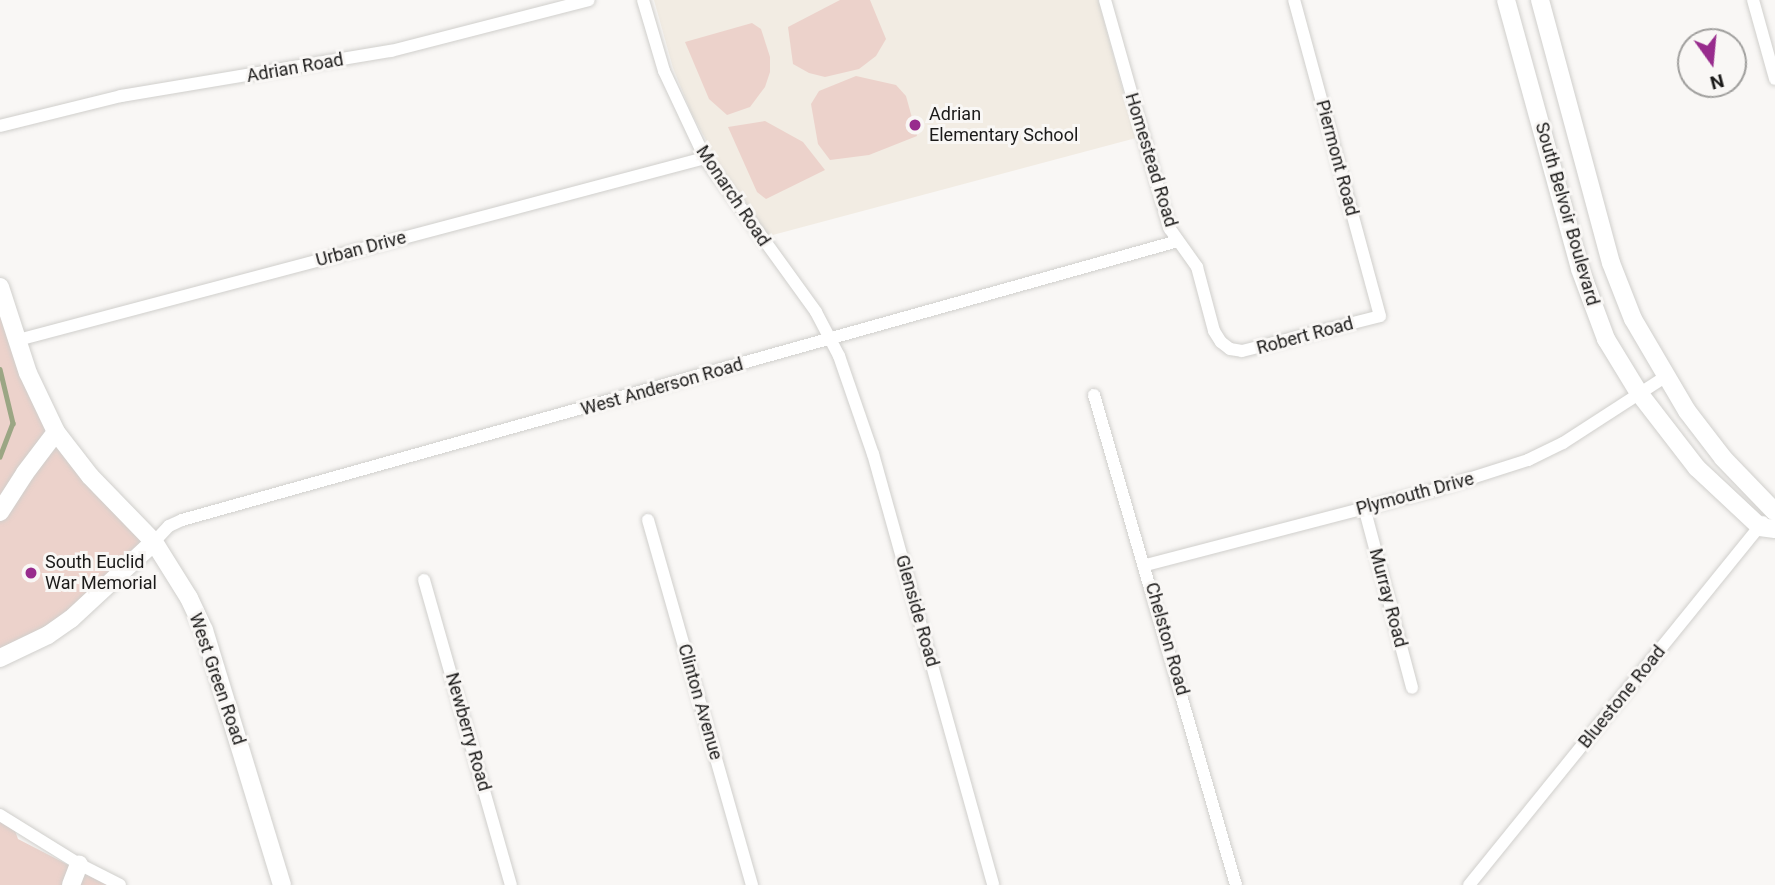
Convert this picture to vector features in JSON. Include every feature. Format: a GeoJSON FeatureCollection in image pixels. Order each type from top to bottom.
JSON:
{"type":"FeatureCollection","features":[{"type":"Feature","properties":{"kind":"street","name":"Adrian Road"},"geometry":{"type":"LineString","coordinates":[[0,126],[121,96],[391,51],[589,0]]}},
{"type":"Feature","properties":{"kind":"street","name":"Monarch Road"},"geometry":{"type":"LineString","coordinates":[[643,0],[664,71],[705,158],[816,312],[832,340]]}},
{"type":"Feature","properties":{"kind":"street","name":"Homestead Road"},"geometry":{"type":"LineString","coordinates":[[1105,0],[1165,212],[1178,241],[1197,267],[1214,331],[1230,349]]}},
{"type":"Feature","properties":{"kind":"street","name":"Piermont Road"},"geometry":{"type":"LineString","coordinates":[[1294,0],[1380,316]]}},
{"type":"Feature","properties":{"kind":"street","name":"South Belvoir Boulevard"},"geometry":{"type":"LineString","coordinates":[[1506,0],[1580,269],[1606,339],[1639,393],[1697,468],[1767,528]]}},
{"type":"Feature","properties":{"kind":"street","name":"South Belvoir Boulevard"},"geometry":{"type":"LineString","coordinates":[[1540,0],[1611,262],[1633,320],[1665,377],[1716,449],[1775,510]]}},
{"type":"Feature","properties":{"kind":"street"},"geometry":{"type":"LineString","coordinates":[[1754,0],[1775,79]]}},
{"type":"Feature","properties":{"kind":"street","name":"Urban Drive"},"geometry":{"type":"LineString","coordinates":[[18,340],[705,158]]}},
{"type":"Feature","properties":{"kind":"street","name":"West Anderson Road"},"geometry":{"type":"LineString","coordinates":[[154,542],[169,526],[182,520],[1178,241]]}},
{"type":"Feature","properties":{"kind":"street","name":"West Green Road"},"geometry":{"type":"LineString","coordinates":[[0,287],[28,373],[56,432],[90,476],[154,542],[189,598],[204,630],[282,885]]}},
{"type":"Feature","properties":{"kind":"street","name":"Robert Road"},"geometry":{"type":"LineString","coordinates":[[1230,349],[1255,350],[1380,316]]}},
{"type":"Feature","properties":{"kind":"street","name":"Glenside Road"},"geometry":{"type":"LineString","coordinates":[[832,340],[873,454],[993,885]]}},
{"type":"Feature","properties":{"kind":"street","name":"Plymouth Drive"},"geometry":{"type":"LineString","coordinates":[[1146,565],[1467,481],[1528,460],[1563,443],[1665,377]]}},
{"type":"Feature","properties":{"kind":"street","name":"Chelston Road"},"geometry":{"type":"LineString","coordinates":[[1094,395],[1146,565],[1236,885]]}},
{"type":"Feature","properties":{"kind":"street"},"geometry":{"type":"LineString","coordinates":[[0,512],[25,472],[56,432]]}},
{"type":"Feature","properties":{"kind":"street","name":"Murray Road"},"geometry":{"type":"LineString","coordinates":[[1364,507],[1412,688]]}},
{"type":"Feature","properties":{"kind":"street","name":"Bluestone Road"},"geometry":{"type":"LineString","coordinates":[[1469,885],[1767,528],[1775,510]]}},
{"type":"Feature","properties":{"kind":"street","name":"Clinton Avenue"},"geometry":{"type":"LineString","coordinates":[[648,520],[752,885]]}},
{"type":"Feature","properties":{"kind":"street"},"geometry":{"type":"LineString","coordinates":[[0,658],[48,635],[71,618],[154,542]]}},
{"type":"Feature","properties":{"kind":"street","name":"Newberry Road"},"geometry":{"type":"LineString","coordinates":[[424,580],[512,885]]}},
{"type":"Feature","properties":{"kind":"street"},"geometry":{"type":"LineString","coordinates":[[0,815],[79,864],[120,885]]}},
{"type":"Feature","properties":{"kind":"street"},"geometry":{"type":"LineString","coordinates":[[71,885],[79,864]]}},
{"type":"Feature","properties":{"kind":"shaded area","name":"Adrian Elementary School"},"geometry":{"type":"Polygon","coordinates":[[[654,0],[1098,0],[1136,138],[769,236],[719,164],[691,112],[673,68],[654,0]]]}},
{"type":"Feature","properties":{"kind":"shaded area"},"geometry":{"type":"Polygon","coordinates":[[[840,0],[870,0],[886,39],[876,56],[859,69],[825,77],[809,73],[793,64],[788,27],[840,0]]]}},
{"type":"Feature","properties":{"kind":"shaded area"},"geometry":{"type":"Polygon","coordinates":[[[752,23],[761,29],[770,57],[770,72],[765,87],[750,107],[727,115],[709,99],[685,42],[752,23]]]}},
{"type":"Feature","properties":{"kind":"shaded area"},"geometry":{"type":"Polygon","coordinates":[[[856,76],[896,85],[906,96],[917,136],[869,155],[830,160],[818,144],[811,104],[819,91],[856,76]]]}},
{"type":"Feature","properties":{"kind":"shaded area"},"geometry":{"type":"Polygon","coordinates":[[[765,121],[803,142],[825,170],[766,199],[757,192],[728,127],[765,121]]]}},
{"type":"Feature","properties":{"kind":"shaded area"},"geometry":{"type":"Polygon","coordinates":[[[0,287],[42,405],[154,542],[118,577],[0,658],[0,287]]]}},
{"type":"Feature","properties":{"kind":"shaded area"},"geometry":{"type":"Polygon","coordinates":[[[0,815],[13,825],[18,839],[107,885],[0,885],[0,815]]]}},
{"type":"Feature","properties":{"kind":"waterway"},"geometry":{"type":"LineString","coordinates":[[0,369],[13,423],[0,457]]}},
{"type":"Feature","properties":{"kind":"place","name":"Adrian Elementary School"},"geometry":{"type":"Point","coordinates":[915,125]}},
{"type":"Feature","properties":{"kind":"place","name":"South Euclid War Memorial"},"geometry":{"type":"Point","coordinates":[31,573]}}]}
